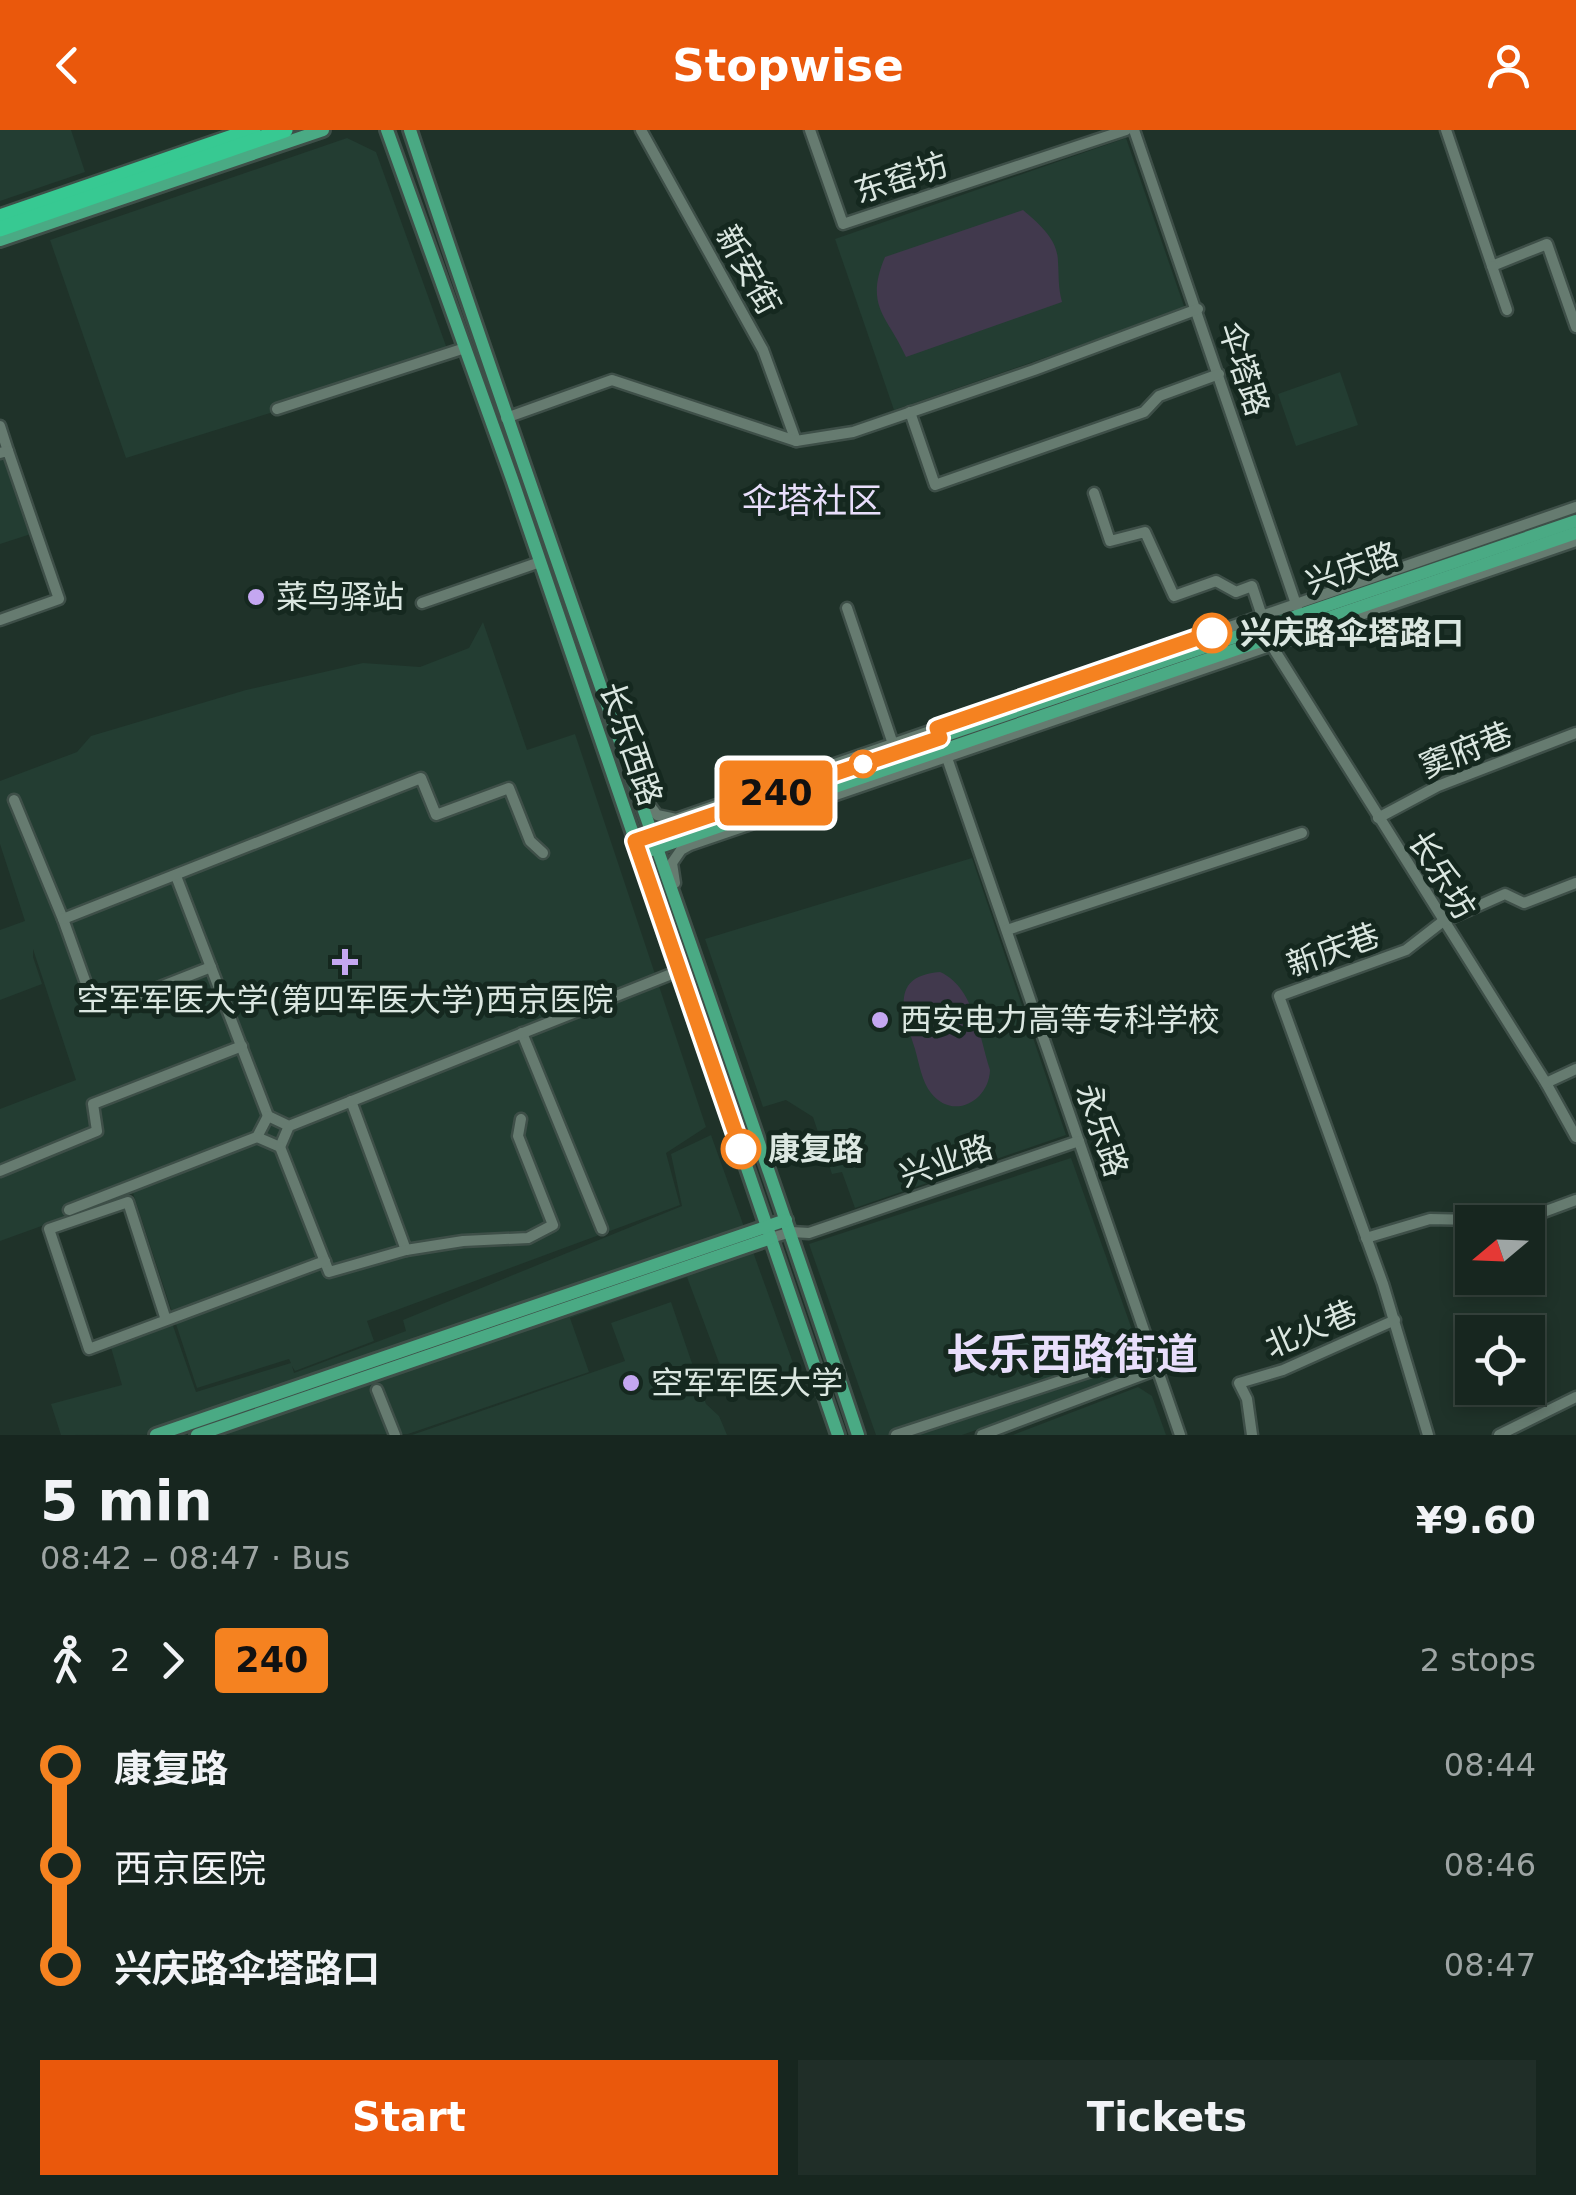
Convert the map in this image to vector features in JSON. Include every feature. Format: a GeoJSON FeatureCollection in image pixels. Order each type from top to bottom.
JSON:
{"type":"FeatureCollection","features":[{"type":"Feature","properties":{"kind":"highway"},"geometry":{"type":"LineString","coordinates":[[0,217],[252,130]]}},
{"type":"Feature","properties":{"kind":"highway"},"geometry":{"type":"LineString","coordinates":[[0,229],[285,130]]}},
{"type":"Feature","properties":{"kind":"main road"},"geometry":{"type":"LineString","coordinates":[[0,209],[233,130]]}},
{"type":"Feature","properties":{"kind":"main road"},"geometry":{"type":"LineString","coordinates":[[0,240],[323,130]]}},
{"type":"Feature","properties":{"kind":"main road","name":"长乐西路"},"geometry":{"type":"LineString","coordinates":[[387,130],[540,562],[838,1435]]}},
{"type":"Feature","properties":{"kind":"main road","name":"长乐西路"},"geometry":{"type":"LineString","coordinates":[[410,130],[858,1435]]}},
{"type":"Feature","properties":{"kind":"main road","name":"兴庆路"},"geometry":{"type":"LineString","coordinates":[[637,848],[1576,521]]}},
{"type":"Feature","properties":{"kind":"main road","name":"兴庆路"},"geometry":{"type":"LineString","coordinates":[[655,842],[699,834],[942,743],[1269,642],[1300,615],[1576,532]]}},
{"type":"Feature","properties":{"kind":"main road"},"geometry":{"type":"LineString","coordinates":[[699,834],[720,834]]}},
{"type":"Feature","properties":{"kind":"main road"},"geometry":{"type":"LineString","coordinates":[[156,1435],[788,1226]]}},
{"type":"Feature","properties":{"kind":"main road"},"geometry":{"type":"LineString","coordinates":[[197,1435],[768,1232]]}},
{"type":"Feature","properties":{"kind":"street","name":"新安街"},"geometry":{"type":"LineString","coordinates":[[642,130],[763,350],[796,441]]}},
{"type":"Feature","properties":{"kind":"street","name":"东窑坊"},"geometry":{"type":"LineString","coordinates":[[810,130],[843,224],[1126,130]]}},
{"type":"Feature","properties":{"kind":"street","name":"伞塔路"},"geometry":{"type":"LineString","coordinates":[[1134,130],[1300,615]]}},
{"type":"Feature","properties":{"kind":"street"},"geometry":{"type":"LineString","coordinates":[[1446,130],[1507,310]]}},
{"type":"Feature","properties":{"kind":"street"},"geometry":{"type":"LineString","coordinates":[[1492,266],[1548,244],[1576,327]]}},
{"type":"Feature","properties":{"kind":"street"},"geometry":{"type":"LineString","coordinates":[[506,418],[612,380],[796,441],[853,432],[1198,309]]}},
{"type":"Feature","properties":{"kind":"street"},"geometry":{"type":"LineString","coordinates":[[276,409],[465,348]]}},
{"type":"Feature","properties":{"kind":"street"},"geometry":{"type":"LineString","coordinates":[[910,412],[935,485],[1144,412],[1159,396],[1219,374]]}},
{"type":"Feature","properties":{"kind":"street"},"geometry":{"type":"LineString","coordinates":[[0,426],[4,452],[59,599],[0,620]]}},
{"type":"Feature","properties":{"kind":"street"},"geometry":{"type":"LineString","coordinates":[[1094,494],[1110,541],[1144,532],[1174,596],[1216,582],[1236,592],[1252,586],[1262,616]]}},
{"type":"Feature","properties":{"kind":"street"},"geometry":{"type":"LineString","coordinates":[[681,917],[672,874],[675,856],[690,845],[1262,616],[1300,615],[1576,507]]}},
{"type":"Feature","properties":{"kind":"street"},"geometry":{"type":"LineString","coordinates":[[1269,642],[1576,541]]}},
{"type":"Feature","properties":{"kind":"street"},"geometry":{"type":"LineString","coordinates":[[422,603],[540,562]]}},
{"type":"Feature","properties":{"kind":"street"},"geometry":{"type":"LineString","coordinates":[[847,608],[893,744]]}},
{"type":"Feature","properties":{"kind":"street","name":"长乐坊"},"geometry":{"type":"LineString","coordinates":[[1269,642],[1576,1137]]}},
{"type":"Feature","properties":{"kind":"street","name":"窦府巷"},"geometry":{"type":"LineString","coordinates":[[1378,818],[1438,786],[1576,733]]}},
{"type":"Feature","properties":{"kind":"street"},"geometry":{"type":"LineString","coordinates":[[634,781],[650,807],[670,820],[893,744],[942,743]]}},
{"type":"Feature","properties":{"kind":"street","name":"永乐路"},"geometry":{"type":"LineString","coordinates":[[942,743],[1180,1435]]}},
{"type":"Feature","properties":{"kind":"street"},"geometry":{"type":"LineString","coordinates":[[63,920],[422,778],[436,815],[509,788],[530,841],[543,852]]}},
{"type":"Feature","properties":{"kind":"street"},"geometry":{"type":"LineString","coordinates":[[14,800],[92,1002],[127,1000],[211,966]]}},
{"type":"Feature","properties":{"kind":"street"},"geometry":{"type":"LineString","coordinates":[[1007,930],[1302,832]]}},
{"type":"Feature","properties":{"kind":"street"},"geometry":{"type":"LineString","coordinates":[[176,876],[268,1116],[289,1126]]}},
{"type":"Feature","properties":{"kind":"street","name":"新庆巷"},"geometry":{"type":"LineString","coordinates":[[1366,1238],[1278,996],[1406,950],[1442,922],[1505,894],[1524,903],[1576,884]]}},
{"type":"Feature","properties":{"kind":"street"},"geometry":{"type":"LineString","coordinates":[[280,1147],[289,1126],[679,970]]}},
{"type":"Feature","properties":{"kind":"street"},"geometry":{"type":"LineString","coordinates":[[522,1033],[602,1230]]}},
{"type":"Feature","properties":{"kind":"street"},"geometry":{"type":"LineString","coordinates":[[0,1171],[97,1131],[93,1104],[242,1046]]}},
{"type":"Feature","properties":{"kind":"street"},"geometry":{"type":"LineString","coordinates":[[1546,1084],[1576,1069]]}},
{"type":"Feature","properties":{"kind":"street"},"geometry":{"type":"LineString","coordinates":[[351,1101],[406,1250]]}},
{"type":"Feature","properties":{"kind":"street"},"geometry":{"type":"LineString","coordinates":[[69,1210],[258,1137],[268,1116]]}},
{"type":"Feature","properties":{"kind":"street"},"geometry":{"type":"LineString","coordinates":[[258,1137],[280,1147],[329,1272],[406,1250],[464,1241],[528,1238],[553,1225],[518,1136],[521,1120]]}},
{"type":"Feature","properties":{"kind":"street","name":"兴业路"},"geometry":{"type":"LineString","coordinates":[[788,1226],[810,1233],[1080,1142]]}},
{"type":"Feature","properties":{"kind":"street"},"geometry":{"type":"LineString","coordinates":[[1366,1238],[1430,1219],[1518,1221],[1576,1200]]}},
{"type":"Feature","properties":{"kind":"street"},"geometry":{"type":"LineString","coordinates":[[166,1320],[128,1202],[49,1229],[89,1349],[325,1262]]}},
{"type":"Feature","properties":{"kind":"street","name":"北火巷"},"geometry":{"type":"LineString","coordinates":[[1366,1238],[1395,1320],[1428,1435]]}},
{"type":"Feature","properties":{"kind":"street","name":"北火巷"},"geometry":{"type":"LineString","coordinates":[[1252,1435],[1247,1399],[1239,1383],[1282,1370],[1395,1320]]}},
{"type":"Feature","properties":{"kind":"street"},"geometry":{"type":"LineString","coordinates":[[896,1435],[1152,1352]]}},
{"type":"Feature","properties":{"kind":"street"},"geometry":{"type":"LineString","coordinates":[[982,1435],[1158,1369]]}},
{"type":"Feature","properties":{"kind":"street"},"geometry":{"type":"LineString","coordinates":[[377,1390],[396,1435]]}},
{"type":"Feature","properties":{"kind":"street"},"geometry":{"type":"LineString","coordinates":[[1500,1435],[1576,1397]]}},
{"type":"Feature","properties":{"kind":"shaded area"},"geometry":{"type":"Polygon","coordinates":[[[0,130],[71,130],[85,172],[0,201],[0,130]]]}},
{"type":"Feature","properties":{"kind":"shaded area"},"geometry":{"type":"Polygon","coordinates":[[[347,138],[376,152],[450,357],[126,458],[50,240],[347,138]]]}},
{"type":"Feature","properties":{"kind":"shaded area"},"geometry":{"type":"Polygon","coordinates":[[[1126,138],[1185,309],[894,410],[835,239],[1126,138]]]}},
{"type":"Feature","properties":{"kind":"shaded area"},"geometry":{"type":"Polygon","coordinates":[[[1023,210],[1055,246],[1062,302],[906,357],[878,300],[879,274],[885,257],[1023,210]]]}},
{"type":"Feature","properties":{"kind":"shaded area"},"geometry":{"type":"Polygon","coordinates":[[[1340,372],[1358,425],[1296,446],[1278,394],[1340,372]]]}},
{"type":"Feature","properties":{"kind":"shaded area"},"geometry":{"type":"Polygon","coordinates":[[[0,456],[8,463],[34,533],[0,544],[0,456]]]}},
{"type":"Feature","properties":{"kind":"shaded area","name":"空军军医大学(第四军医大学)西京医院"},"geometry":{"type":"Polygon","coordinates":[[[483,622],[527,750],[575,734],[706,1127],[666,1153],[680,1205],[367,1321],[374,1341],[295,1371],[292,1366],[294,1373],[406,1331],[403,1320],[682,1206],[671,1154],[711,1135],[798,1377],[721,1368],[687,1277],[570,1318],[589,1372],[408,1434],[61,1435],[51,1404],[122,1385],[110,1344],[172,1323],[196,1392],[291,1363],[289,1359],[197,1388],[133,1193],[0,1241],[0,1109],[76,1080],[33,949],[42,984],[0,1000],[0,930],[25,921],[0,844],[0,781],[77,752],[91,736],[246,690],[363,663],[420,667],[469,648],[483,622]]]}},
{"type":"Feature","properties":{"kind":"shaded area","name":"西安电力高等专科学校"},"geometry":{"type":"Polygon","coordinates":[[[972,858],[1066,1135],[855,1208],[842,1172],[832,1174],[813,1117],[786,1100],[763,1107],[705,939],[972,858]]]}},
{"type":"Feature","properties":{"kind":"shaded area"},"geometry":{"type":"Polygon","coordinates":[[[940,972],[961,989],[968,1001],[990,1070],[977,1098],[959,1106],[949,1106],[928,1089],[904,1011],[906,989],[913,981],[940,972]]]}},
{"type":"Feature","properties":{"kind":"shaded area"},"geometry":{"type":"Polygon","coordinates":[[[1071,1158],[1146,1369],[962,1435],[876,1435],[809,1244],[1071,1158]]]}},
{"type":"Feature","properties":{"kind":"shaded area","name":"空军军医大学"},"geometry":{"type":"Polygon","coordinates":[[[671,1302],[706,1404],[719,1416],[727,1435],[412,1435],[625,1361],[611,1323],[671,1302]]]}},
{"type":"Feature","properties":{"kind":"shaded area"},"geometry":{"type":"Polygon","coordinates":[[[1138,1387],[1152,1396],[1166,1435],[1013,1435],[1138,1387]]]}},
{"type":"Feature","properties":{"kind":"bus line","name":"240"},"geometry":{"type":"LineString","coordinates":[[741,1149],[635,841],[940,738],[937,728],[1212,633]]}},
{"type":"Feature","properties":{"kind":"place","name":"菜鸟驿站"},"geometry":{"type":"Point","coordinates":[256,597]}},
{"type":"Feature","properties":{"kind":"place","name":"兴庆路伞塔路口"},"geometry":{"type":"Point","coordinates":[1212,633]}},
{"type":"Feature","properties":{"kind":"place","name":"空军军医大学(第四军医大学)西京医院"},"geometry":{"type":"Point","coordinates":[345,962]}},
{"type":"Feature","properties":{"kind":"place","name":"西安电力高等专科学校"},"geometry":{"type":"Point","coordinates":[880,1020]}},
{"type":"Feature","properties":{"kind":"place","name":"康复路"},"geometry":{"type":"Point","coordinates":[741,1149]}},
{"type":"Feature","properties":{"kind":"place","name":"空军军医大学"},"geometry":{"type":"Point","coordinates":[631,1383]}},
{"type":"Feature","properties":{"kind":"district","name":"伞塔社区"},"geometry":{"type":"Point","coordinates":[812,501]}},
{"type":"Feature","properties":{"kind":"district","name":"长乐西路街道"},"geometry":{"type":"Point","coordinates":[1072,1354]}}]}
